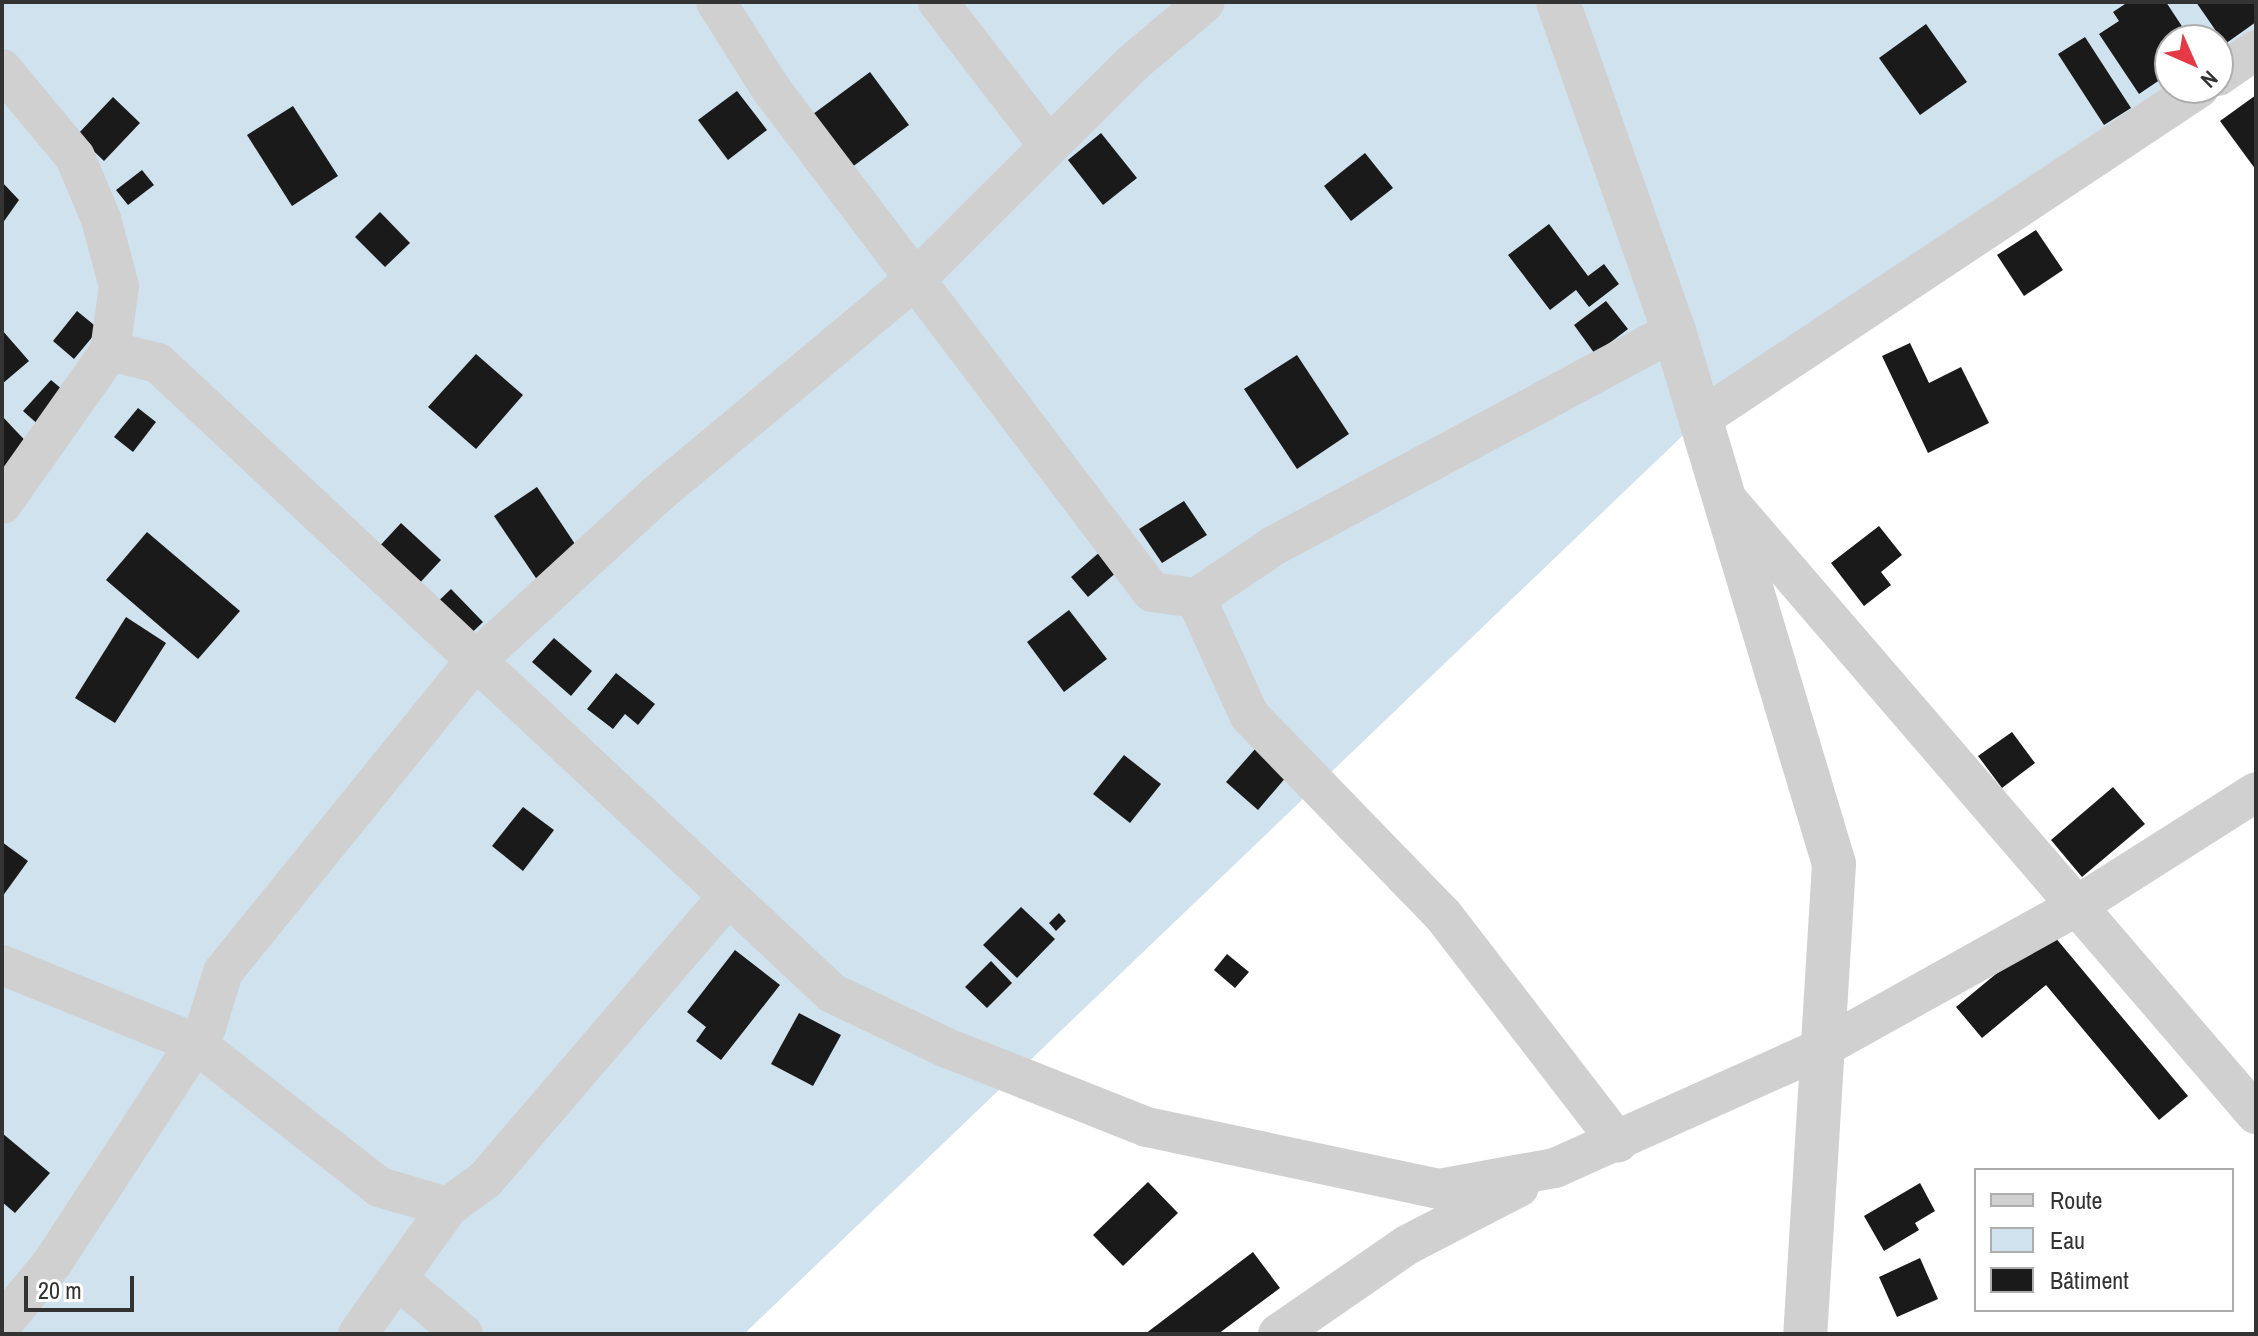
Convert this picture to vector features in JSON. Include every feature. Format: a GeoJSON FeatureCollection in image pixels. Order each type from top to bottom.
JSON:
{"type":"FeatureCollection","features":[{"type":"Feature","properties":{"kind":"street"},"geometry":{"type":"LineString","coordinates":[[938,2],[1049,146]]}},
{"type":"Feature","properties":{"kind":"street"},"geometry":{"type":"LineString","coordinates":[[2,1324],[53,1262],[195,1043],[223,972],[473,663],[655,496],[917,278],[1049,146],[1205,2]]}},
{"type":"Feature","properties":{"kind":"street"},"geometry":{"type":"LineString","coordinates":[[1558,2],[1674,331],[1834,864],[1805,1334]]}},
{"type":"Feature","properties":{"kind":"street"},"geometry":{"type":"LineString","coordinates":[[733,9],[917,278],[1152,592],[1196,598],[1275,545],[1674,331]]}},
{"type":"Feature","properties":{"kind":"street"},"geometry":{"type":"LineString","coordinates":[[2234,65],[2256,50]]}},
{"type":"Feature","properties":{"kind":"street"},"geometry":{"type":"LineString","coordinates":[[2,69],[75,157],[101,219],[119,286],[110,351],[2,504]]}},
{"type":"Feature","properties":{"kind":"street"},"geometry":{"type":"LineString","coordinates":[[1700,419],[2175,104]]}},
{"type":"Feature","properties":{"kind":"street"},"geometry":{"type":"LineString","coordinates":[[110,351],[158,363],[473,663],[832,993],[947,1048],[1147,1127],[1439,1189],[1555,1168]]}},
{"type":"Feature","properties":{"kind":"street"},"geometry":{"type":"LineString","coordinates":[[1723,495],[2256,1114]]}},
{"type":"Feature","properties":{"kind":"street"},"geometry":{"type":"LineString","coordinates":[[1196,598],[1249,715],[1443,915],[1618,1142]]}},
{"type":"Feature","properties":{"kind":"street"},"geometry":{"type":"LineString","coordinates":[[1278,1334],[1407,1245],[1555,1168],[1822,1048],[2075,907],[2256,792]]}},
{"type":"Feature","properties":{"kind":"street"},"geometry":{"type":"LineString","coordinates":[[358,1334],[448,1207],[485,1180],[727,898]]}},
{"type":"Feature","properties":{"kind":"street"},"geometry":{"type":"LineString","coordinates":[[2,965],[195,1043],[379,1187],[448,1207]]}},
{"type":"Feature","properties":{"kind":"street"},"geometry":{"type":"LineString","coordinates":[[397,1279],[463,1334]]}},
{"type":"Feature","properties":{"kind":"water"},"geometry":{"type":"Polygon","coordinates":[[[2,2],[2256,2],[2256,50],[2234,65],[2234,24],[2154,24],[2154,99],[1700,419],[744,1334],[2,1334],[2,2]]]}},
{"type":"Feature","properties":{"kind":"building"},"geometry":{"type":"Polygon","coordinates":[[[2128,2],[2166,2],[2180,24],[2154,24],[2154,84],[2139,94],[2099,34],[2119,21],[2113,12],[2128,2]]]}},
{"type":"Feature","properties":{"kind":"building"},"geometry":{"type":"Polygon","coordinates":[[[2196,2],[2256,2],[2256,22],[2234,38],[2234,24],[2211,24],[2196,2]]]}},
{"type":"Feature","properties":{"kind":"building"},"geometry":{"type":"Polygon","coordinates":[[[1926,24],[1967,82],[1920,115],[1879,58],[1926,24]]]}},
{"type":"Feature","properties":{"kind":"building"},"geometry":{"type":"Polygon","coordinates":[[[2085,37],[2131,108],[2104,125],[2058,54],[2085,37]]]}},
{"type":"Feature","properties":{"kind":"building"},"geometry":{"type":"Polygon","coordinates":[[[870,72],[909,125],[844,173],[805,120],[870,72]]]}},
{"type":"Feature","properties":{"kind":"building"},"geometry":{"type":"Polygon","coordinates":[[[737,91],[767,130],[728,160],[698,120],[737,91]]]}},
{"type":"Feature","properties":{"kind":"building"},"geometry":{"type":"Polygon","coordinates":[[[2256,95],[2256,170],[2220,121],[2256,95]]]}},
{"type":"Feature","properties":{"kind":"building"},"geometry":{"type":"Polygon","coordinates":[[[113,97],[140,123],[104,161],[77,135],[113,97]]]}},
{"type":"Feature","properties":{"kind":"building"},"geometry":{"type":"Polygon","coordinates":[[[293,106],[338,176],[292,206],[247,135],[293,106]]]}},
{"type":"Feature","properties":{"kind":"building"},"geometry":{"type":"Polygon","coordinates":[[[1101,133],[1137,178],[1103,205],[1068,160],[1101,133]]]}},
{"type":"Feature","properties":{"kind":"building"},"geometry":{"type":"Polygon","coordinates":[[[1365,153],[1393,188],[1351,221],[1324,186],[1365,153]]]}},
{"type":"Feature","properties":{"kind":"building"},"geometry":{"type":"Polygon","coordinates":[[[142,170],[154,185],[128,205],[116,190],[142,170]]]}},
{"type":"Feature","properties":{"kind":"building"},"geometry":{"type":"Polygon","coordinates":[[[2,182],[19,200],[2,224],[2,182]]]}},
{"type":"Feature","properties":{"kind":"building"},"geometry":{"type":"Polygon","coordinates":[[[380,212],[410,243],[385,267],[355,237],[380,212]]]}},
{"type":"Feature","properties":{"kind":"building"},"geometry":{"type":"Polygon","coordinates":[[[1549,224],[1588,276],[1604,264],[1619,284],[1589,307],[1576,290],[1550,310],[1508,255],[1549,224]]]}},
{"type":"Feature","properties":{"kind":"building"},"geometry":{"type":"Polygon","coordinates":[[[2036,230],[2063,270],[2024,296],[1997,255],[2036,230]]]}},
{"type":"Feature","properties":{"kind":"building"},"geometry":{"type":"Polygon","coordinates":[[[1606,301],[1628,329],[1595,354],[1574,325],[1606,301]]]}},
{"type":"Feature","properties":{"kind":"building"},"geometry":{"type":"Polygon","coordinates":[[[77,311],[99,329],[74,359],[53,341],[77,311]]]}},
{"type":"Feature","properties":{"kind":"building"},"geometry":{"type":"Polygon","coordinates":[[[2,330],[29,361],[2,384],[2,330]]]}},
{"type":"Feature","properties":{"kind":"building"},"geometry":{"type":"Polygon","coordinates":[[[1910,343],[1929,383],[1961,367],[1989,423],[1928,453],[1882,356],[1910,343]]]}},
{"type":"Feature","properties":{"kind":"building"},"geometry":{"type":"Polygon","coordinates":[[[476,354],[523,395],[476,449],[428,407],[476,354]]]}},
{"type":"Feature","properties":{"kind":"building"},"geometry":{"type":"Polygon","coordinates":[[[1297,355],[1349,434],[1297,469],[1244,389],[1297,355]]]}},
{"type":"Feature","properties":{"kind":"building"},"geometry":{"type":"Polygon","coordinates":[[[51,380],[69,395],[41,427],[23,411],[51,380]]]}},
{"type":"Feature","properties":{"kind":"building"},"geometry":{"type":"Polygon","coordinates":[[[138,408],[156,422],[133,452],[114,437],[138,408]]]}},
{"type":"Feature","properties":{"kind":"building"},"geometry":{"type":"Polygon","coordinates":[[[2,416],[33,449],[2,479],[2,416]]]}},
{"type":"Feature","properties":{"kind":"building"},"geometry":{"type":"Polygon","coordinates":[[[537,487],[585,559],[542,587],[494,516],[537,487]]]}},
{"type":"Feature","properties":{"kind":"building"},"geometry":{"type":"Polygon","coordinates":[[[1184,501],[1207,535],[1162,563],[1139,529],[1184,501]]]}},
{"type":"Feature","properties":{"kind":"building"},"geometry":{"type":"Polygon","coordinates":[[[401,523],[441,560],[416,587],[376,550],[401,523]]]}},
{"type":"Feature","properties":{"kind":"building"},"geometry":{"type":"Polygon","coordinates":[[[1879,526],[1902,555],[1881,572],[1891,585],[1864,606],[1831,563],[1879,526]]]}},
{"type":"Feature","properties":{"kind":"building"},"geometry":{"type":"Polygon","coordinates":[[[147,532],[240,611],[198,659],[106,580],[147,532]]]}},
{"type":"Feature","properties":{"kind":"building"},"geometry":{"type":"Polygon","coordinates":[[[1101,551],[1118,571],[1088,597],[1071,577],[1101,551]]]}},
{"type":"Feature","properties":{"kind":"building"},"geometry":{"type":"Polygon","coordinates":[[[451,589],[483,622],[456,648],[425,614],[451,589]]]}},
{"type":"Feature","properties":{"kind":"building"},"geometry":{"type":"Polygon","coordinates":[[[1069,610],[1107,659],[1064,692],[1027,642],[1069,610]]]}},
{"type":"Feature","properties":{"kind":"building"},"geometry":{"type":"Polygon","coordinates":[[[126,617],[166,643],[115,723],[75,698],[126,617]]]}},
{"type":"Feature","properties":{"kind":"building"},"geometry":{"type":"Polygon","coordinates":[[[554,638],[592,671],[571,696],[532,662],[554,638]]]}},
{"type":"Feature","properties":{"kind":"building"},"geometry":{"type":"Polygon","coordinates":[[[616,673],[655,704],[638,725],[625,714],[613,729],[587,709],[616,673]]]}},
{"type":"Feature","properties":{"kind":"building"},"geometry":{"type":"Polygon","coordinates":[[[2012,732],[2035,763],[2002,788],[1978,756],[2012,732]]]}},
{"type":"Feature","properties":{"kind":"building"},"geometry":{"type":"Polygon","coordinates":[[[1256,748],[1287,776],[1258,810],[1226,782],[1256,748]]]}},
{"type":"Feature","properties":{"kind":"building"},"geometry":{"type":"Polygon","coordinates":[[[1124,755],[1161,784],[1130,823],[1093,794],[1124,755]]]}},
{"type":"Feature","properties":{"kind":"building"},"geometry":{"type":"Polygon","coordinates":[[[2113,787],[2145,824],[2082,877],[2051,840],[2113,787]]]}},
{"type":"Feature","properties":{"kind":"building"},"geometry":{"type":"Polygon","coordinates":[[[523,807],[554,830],[523,871],[492,846],[523,807]]]}},
{"type":"Feature","properties":{"kind":"building"},"geometry":{"type":"Polygon","coordinates":[[[2,842],[28,861],[2,897],[2,842]]]}},
{"type":"Feature","properties":{"kind":"building"},"geometry":{"type":"Polygon","coordinates":[[[1021,907],[1055,939],[1017,978],[983,945],[1021,907]]]}},
{"type":"Feature","properties":{"kind":"building"},"geometry":{"type":"Polygon","coordinates":[[[1059,913],[1066,921],[1056,931],[1049,923],[1059,913]]]}},
{"type":"Feature","properties":{"kind":"building"},"geometry":{"type":"Polygon","coordinates":[[[2049,930],[2188,1096],[2159,1120],[2046,985],[1982,1038],[1956,1007],[2049,930]]]}},
{"type":"Feature","properties":{"kind":"building"},"geometry":{"type":"Polygon","coordinates":[[[735,950],[780,985],[721,1060],[696,1041],[706,1027],[687,1012],[735,950]]]}},
{"type":"Feature","properties":{"kind":"building"},"geometry":{"type":"Polygon","coordinates":[[[1227,954],[1249,972],[1235,988],[1214,970],[1227,954]]]}},
{"type":"Feature","properties":{"kind":"building"},"geometry":{"type":"Polygon","coordinates":[[[991,961],[1012,983],[987,1008],[965,987],[991,961]]]}},
{"type":"Feature","properties":{"kind":"building"},"geometry":{"type":"Polygon","coordinates":[[[799,1013],[841,1035],[813,1086],[771,1064],[799,1013]]]}},
{"type":"Feature","properties":{"kind":"building"},"geometry":{"type":"Polygon","coordinates":[[[2,1133],[50,1173],[15,1213],[2,1202],[2,1133]]]}},
{"type":"Feature","properties":{"kind":"building"},"geometry":{"type":"Polygon","coordinates":[[[1148,1182],[1178,1213],[1123,1266],[1093,1235],[1148,1182]]]}},
{"type":"Feature","properties":{"kind":"building"},"geometry":{"type":"Polygon","coordinates":[[[1920,1183],[1935,1211],[1915,1223],[1919,1230],[1884,1251],[1864,1216],[1920,1183]]]}},
{"type":"Feature","properties":{"kind":"building"},"geometry":{"type":"Polygon","coordinates":[[[1253,1252],[1280,1288],[1218,1334],[1145,1334],[1253,1252]]]}},
{"type":"Feature","properties":{"kind":"building"},"geometry":{"type":"Polygon","coordinates":[[[1920,1258],[1938,1299],[1897,1317],[1879,1277],[1920,1258]]]}}]}
